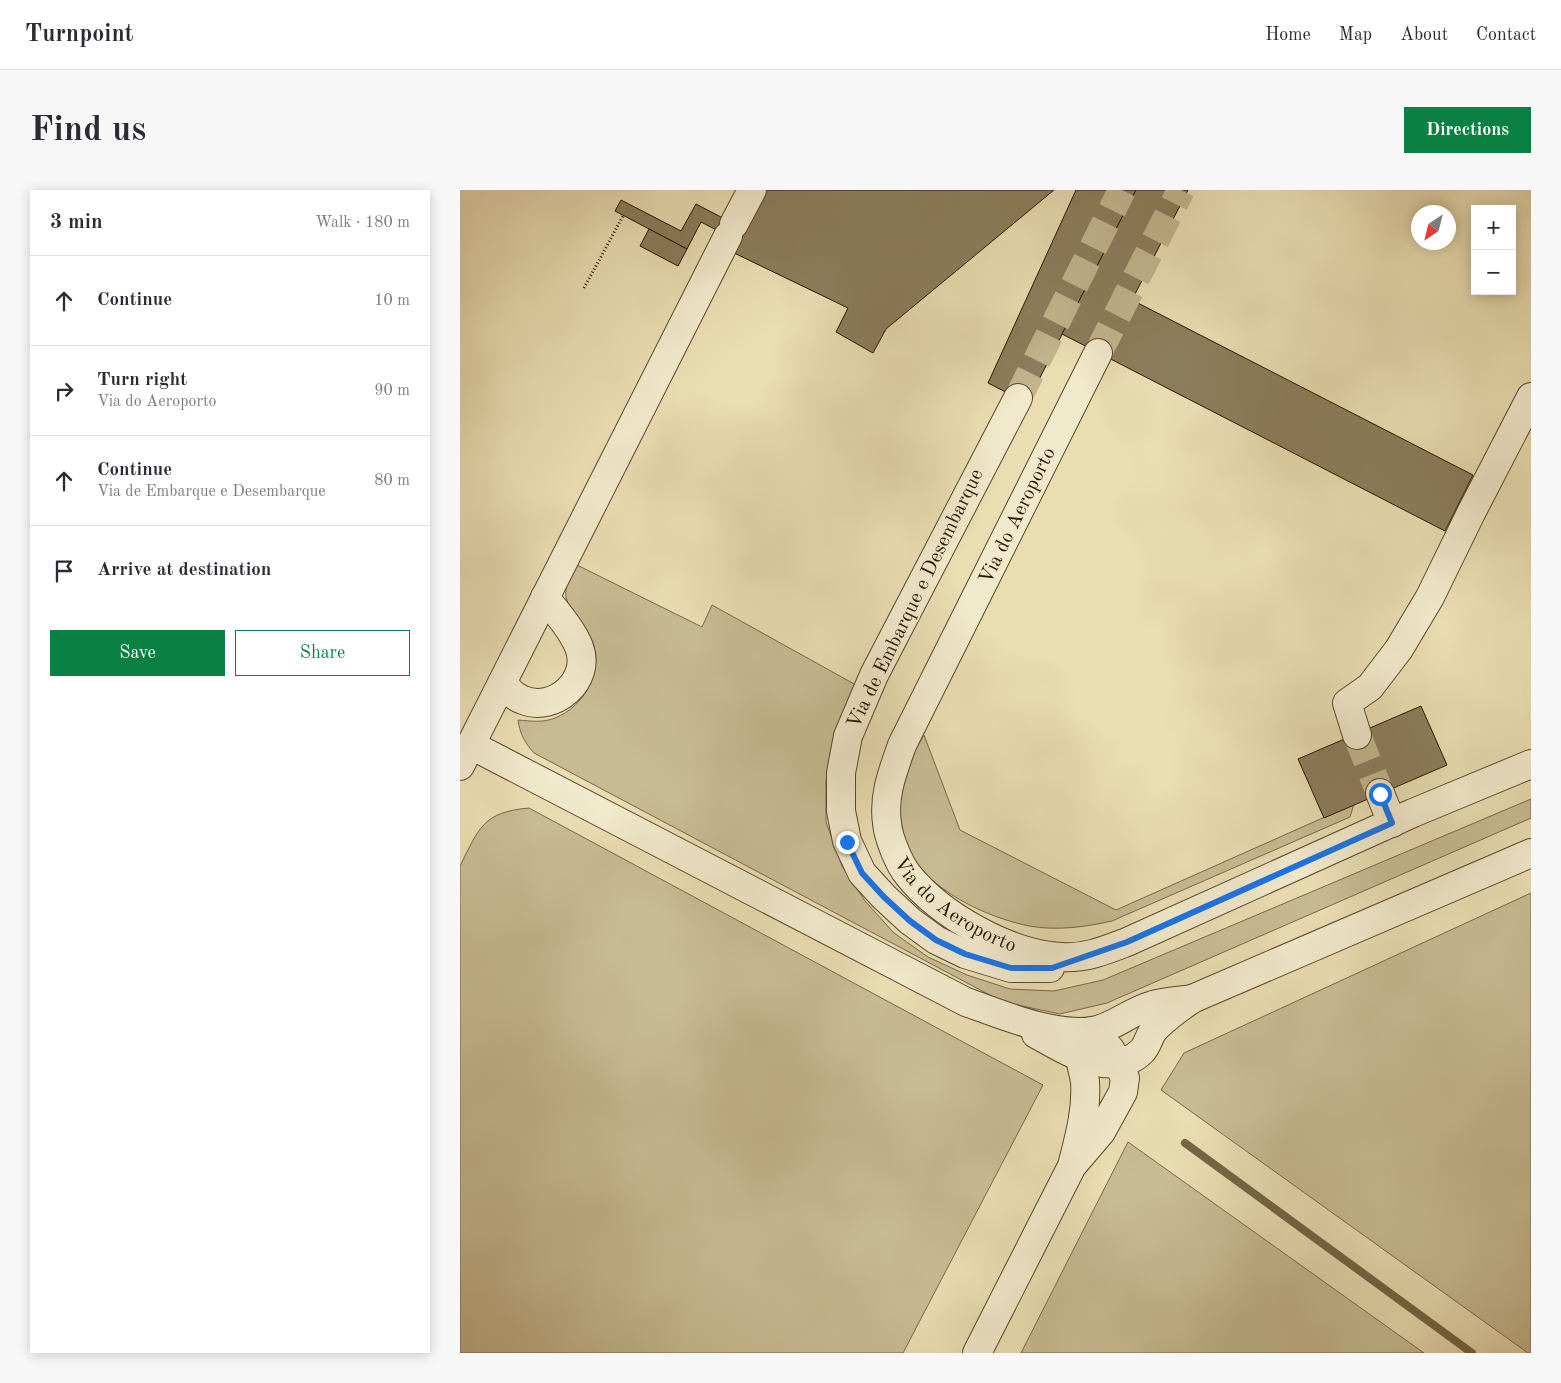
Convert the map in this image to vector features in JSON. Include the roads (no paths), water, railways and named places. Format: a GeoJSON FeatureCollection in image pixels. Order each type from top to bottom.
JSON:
{"type":"FeatureCollection","features":[{"type":"Feature","properties":{"kind":"street"},"geometry":{"type":"LineString","coordinates":[[752,190],[465,756],[966,1002],[1004,1016],[1064,1033],[1092,1031],[1106,1027],[1153,1005],[1192,999]]}},
{"type":"Feature","properties":{"kind":"street","name":"Via do Aeroporto"},"geometry":{"type":"LineString","coordinates":[[1098,353],[902,746],[888,784],[885,804],[887,825],[896,851],[907,873],[926,895],[948,913],[973,928],[1020,950],[1062,957],[1090,955],[1127,942],[1392,823],[1531,764]]}},
{"type":"Feature","properties":{"kind":"street"},"geometry":{"type":"LineString","coordinates":[[1357,735],[1347,703],[1370,687],[1399,649],[1430,597],[1531,397]]}},
{"type":"Feature","properties":{"kind":"street","name":"Via de Embarque e Desembarque"},"geometry":{"type":"LineString","coordinates":[[1018,398],[874,676],[848,736],[841,774],[841,811],[847,842],[862,873],[910,921],[936,940],[965,954],[1011,968],[1052,968],[1090,955]]}},
{"type":"Feature","properties":{"kind":"street"},"geometry":{"type":"LineString","coordinates":[[503,683],[512,693],[523,700],[536,703],[550,702],[562,696],[578,676],[582,664],[580,648],[545,597]]}},
{"type":"Feature","properties":{"kind":"street"},"geometry":{"type":"LineString","coordinates":[[1380,793],[1392,823]]}},
{"type":"Feature","properties":{"kind":"street"},"geometry":{"type":"LineString","coordinates":[[1004,1016],[1063,1049],[1080,1056],[1104,1064],[1132,1059],[1143,1050],[1153,1032],[1162,1022],[1192,999],[1531,853]]}},
{"type":"Feature","properties":{"kind":"street"},"geometry":{"type":"LineString","coordinates":[[977,1353],[1072,1166],[1083,1123],[1085,1103],[1085,1081],[1080,1056],[1083,1042],[1092,1031]]}},
{"type":"Feature","properties":{"kind":"street"},"geometry":{"type":"LineString","coordinates":[[1072,1166],[1101,1132],[1123,1092],[1125,1078],[1118,1063],[1110,1049],[1092,1031]]}},
{"type":"Feature","properties":{"kind":"waterway"},"geometry":{"type":"LineString","coordinates":[[1185,1143],[1472,1353]]}},
{"type":"Feature","properties":{"kind":"tunnel"},"geometry":{"type":"LineString","coordinates":[[1018,398],[1122,190]]}},
{"type":"Feature","properties":{"kind":"tunnel"},"geometry":{"type":"LineString","coordinates":[[1098,353],[1181,190]]}},
{"type":"Feature","properties":{"kind":"tunnel"},"geometry":{"type":"LineString","coordinates":[[1357,735],[1380,793]]}}]}
